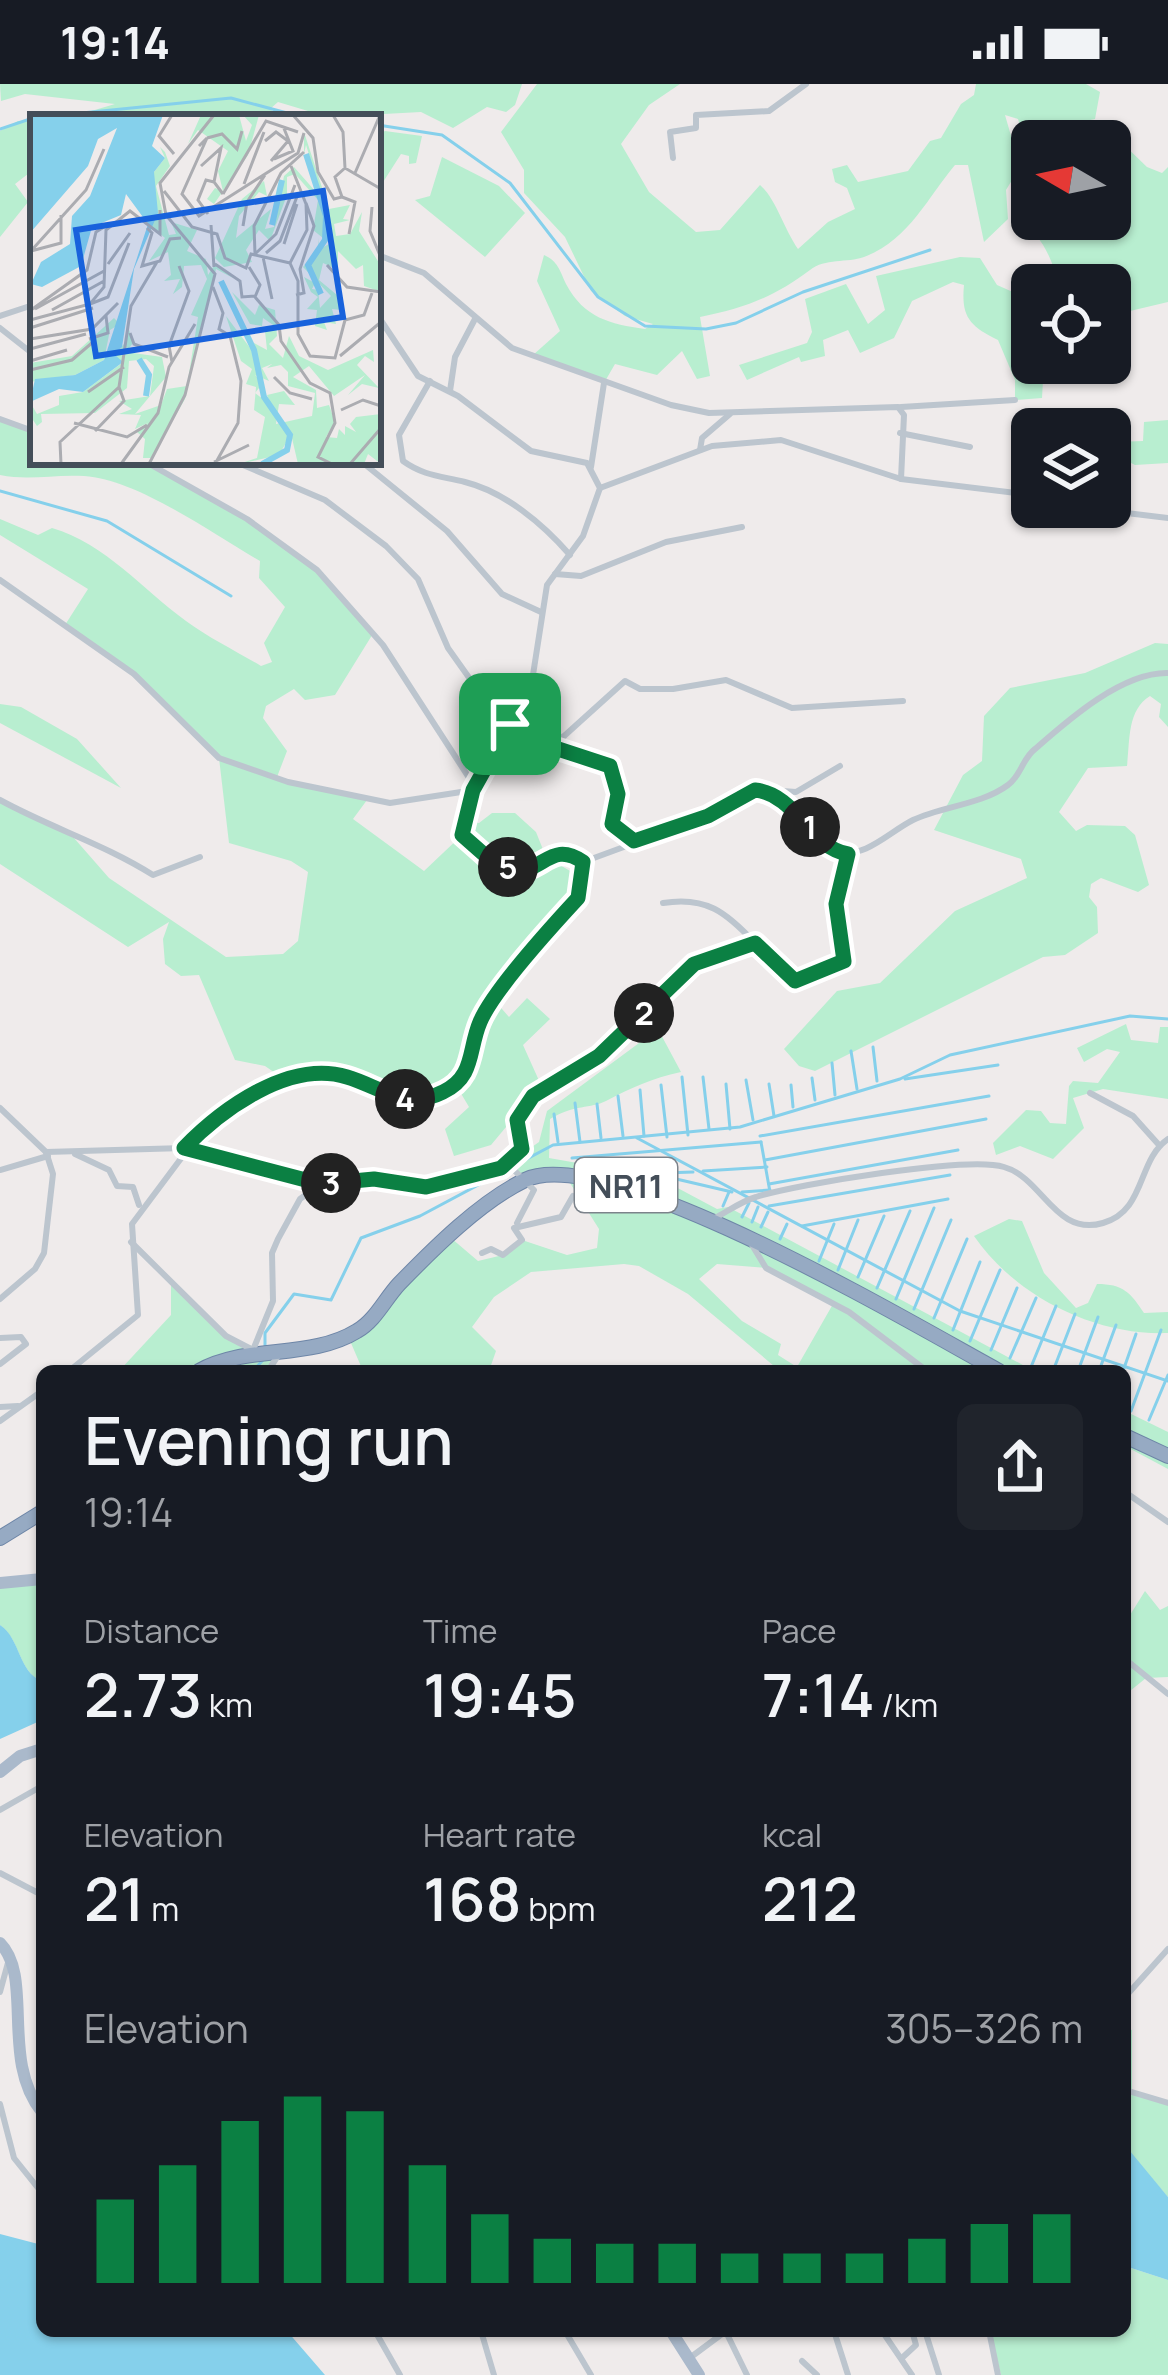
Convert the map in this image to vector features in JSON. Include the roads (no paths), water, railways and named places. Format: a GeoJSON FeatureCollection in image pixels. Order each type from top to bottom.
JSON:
{"type":"FeatureCollection","features":[{"type":"Feature","properties":{"kind":"highway","name":"NR11"},"geometry":{"type":"LineString","coordinates":[[220,1365],[361,1330],[400,1283],[483,1209],[527,1179],[565,1174],[628,1185],[709,1221],[987,1365]]}},
{"type":"Feature","properties":{"kind":"highway"},"geometry":{"type":"LineString","coordinates":[[1131,1439],[1168,1456]]}},
{"type":"Feature","properties":{"kind":"highway"},"geometry":{"type":"LineString","coordinates":[[0,1538],[36,1516]]}},
{"type":"Feature","properties":{"kind":"main road"},"geometry":{"type":"LineString","coordinates":[[0,1583],[36,1580]]}},
{"type":"Feature","properties":{"kind":"main road"},"geometry":{"type":"LineString","coordinates":[[0,1772],[20,1756],[36,1751]]}},
{"type":"Feature","properties":{"kind":"main road"},"geometry":{"type":"LineString","coordinates":[[0,1943],[11,1956],[18,2068],[36,2101]]}},
{"type":"Feature","properties":{"kind":"main road"},"geometry":{"type":"LineString","coordinates":[[674,2337],[698,2375]]}},
{"type":"Feature","properties":{"kind":"street"},"geometry":{"type":"LineString","coordinates":[[673,158],[670,132],[696,128],[696,115],[769,112],[806,84]]}},
{"type":"Feature","properties":{"kind":"street"},"geometry":{"type":"LineString","coordinates":[[381,256],[424,273],[512,348],[699,412],[1015,400]]}},
{"type":"Feature","properties":{"kind":"street"},"geometry":{"type":"LineString","coordinates":[[0,316],[30,306]]}},
{"type":"Feature","properties":{"kind":"street"},"geometry":{"type":"LineString","coordinates":[[450,391],[455,357],[475,319]]}},
{"type":"Feature","properties":{"kind":"street"},"geometry":{"type":"LineString","coordinates":[[381,321],[413,372],[450,391],[535,454],[591,467]]}},
{"type":"Feature","properties":{"kind":"street"},"geometry":{"type":"LineString","coordinates":[[0,328],[30,351]]}},
{"type":"Feature","properties":{"kind":"street"},"geometry":{"type":"LineString","coordinates":[[430,381],[399,435],[404,461],[430,477],[469,483],[515,504],[570,555]]}},
{"type":"Feature","properties":{"kind":"street"},"geometry":{"type":"LineString","coordinates":[[604,383],[591,467],[600,488],[583,536],[555,574],[541,612],[540,658],[523,710],[507,725],[474,788],[460,830],[496,865],[531,869],[560,853],[583,862],[708,816],[755,790],[785,800],[825,843],[848,854]]}},
{"type":"Feature","properties":{"kind":"street"},"geometry":{"type":"LineString","coordinates":[[898,407],[904,415],[901,479]]}},
{"type":"Feature","properties":{"kind":"street"},"geometry":{"type":"LineString","coordinates":[[700,451],[702,438],[733,412]]}},
{"type":"Feature","properties":{"kind":"street"},"geometry":{"type":"LineString","coordinates":[[0,419],[30,429]]}},
{"type":"Feature","properties":{"kind":"street"},"geometry":{"type":"LineString","coordinates":[[900,433],[970,446]]}},
{"type":"Feature","properties":{"kind":"street"},"geometry":{"type":"LineString","coordinates":[[600,488],[700,451],[789,441],[901,479],[1011,492]]}},
{"type":"Feature","properties":{"kind":"street"},"geometry":{"type":"LineString","coordinates":[[151,465],[247,519],[317,570],[383,645],[423,712],[448,737],[464,777],[474,788]]}},
{"type":"Feature","properties":{"kind":"street"},"geometry":{"type":"LineString","coordinates":[[243,465],[325,500],[386,545],[418,579],[448,648],[507,725],[545,737],[568,733],[620,681],[640,689],[673,689],[726,680],[792,708],[903,701]]}},
{"type":"Feature","properties":{"kind":"street"},"geometry":{"type":"LineString","coordinates":[[366,465],[447,531],[502,594],[541,612]]}},
{"type":"Feature","properties":{"kind":"street"},"geometry":{"type":"LineString","coordinates":[[1131,514],[1168,518]]}},
{"type":"Feature","properties":{"kind":"street"},"geometry":{"type":"LineString","coordinates":[[555,574],[581,576],[666,542],[742,527]]}},
{"type":"Feature","properties":{"kind":"street"},"geometry":{"type":"LineString","coordinates":[[0,580],[134,674],[219,758],[288,782],[390,803],[474,788]]}},
{"type":"Feature","properties":{"kind":"street"},"geometry":{"type":"LineString","coordinates":[[662,903],[691,899],[717,908],[795,981],[838,967],[844,951],[836,904],[848,854],[915,819],[998,791],[1018,776],[1033,750],[1068,726],[1090,702],[1149,674],[1168,674]]}},
{"type":"Feature","properties":{"kind":"street"},"geometry":{"type":"LineString","coordinates":[[545,737],[552,747],[610,766],[618,794],[612,824],[634,841]]}},
{"type":"Feature","properties":{"kind":"street"},"geometry":{"type":"LineString","coordinates":[[765,792],[796,792],[840,766]]}},
{"type":"Feature","properties":{"kind":"street"},"geometry":{"type":"LineString","coordinates":[[0,800],[74,838],[115,851],[153,874],[200,857]]}},
{"type":"Feature","properties":{"kind":"street"},"geometry":{"type":"LineString","coordinates":[[139,1209],[184,1148],[233,1106],[306,1076],[350,1077],[405,1100],[439,1094],[456,1084],[468,1070],[482,1017],[578,898],[583,862]]}},
{"type":"Feature","properties":{"kind":"street"},"geometry":{"type":"LineString","coordinates":[[0,1170],[47,1154],[184,1148],[321,1184],[374,1179],[434,1187],[511,1166],[522,1149],[517,1120],[533,1096],[599,1056],[694,964],[755,943]]}},
{"type":"Feature","properties":{"kind":"street"},"geometry":{"type":"LineString","coordinates":[[1090,1093],[1133,1116],[1159,1145]]}},
{"type":"Feature","properties":{"kind":"street"},"geometry":{"type":"LineString","coordinates":[[0,1108],[47,1154],[53,1174],[44,1253],[35,1269],[0,1299]]}},
{"type":"Feature","properties":{"kind":"street"},"geometry":{"type":"LineString","coordinates":[[709,1221],[750,1199],[959,1163],[992,1164],[1020,1174],[1069,1220],[1097,1225],[1130,1204],[1159,1145],[1168,1139]]}},
{"type":"Feature","properties":{"kind":"street"},"geometry":{"type":"LineString","coordinates":[[72,1152],[88,1164],[110,1169],[117,1186],[138,1192],[139,1209],[131,1241],[140,1292],[138,1315],[76,1365]]}},
{"type":"Feature","properties":{"kind":"street"},"geometry":{"type":"LineString","coordinates":[[511,1166],[527,1179],[532,1200],[514,1228]]}},
{"type":"Feature","properties":{"kind":"street"},"geometry":{"type":"LineString","coordinates":[[267,1365],[272,1253],[299,1199],[321,1184]]}},
{"type":"Feature","properties":{"kind":"street"},"geometry":{"type":"LineString","coordinates":[[514,1228],[561,1217],[573,1196]]}},
{"type":"Feature","properties":{"kind":"street"},"geometry":{"type":"LineString","coordinates":[[482,1253],[490,1249],[503,1255],[522,1240],[514,1228]]}},
{"type":"Feature","properties":{"kind":"street"},"geometry":{"type":"LineString","coordinates":[[131,1241],[226,1336],[264,1352]]}},
{"type":"Feature","properties":{"kind":"street"},"geometry":{"type":"LineString","coordinates":[[751,1243],[766,1268],[849,1312],[919,1365]]}},
{"type":"Feature","properties":{"kind":"street"},"geometry":{"type":"LineString","coordinates":[[0,1338],[18,1336],[26,1342],[20,1352],[0,1364]]}},
{"type":"Feature","properties":{"kind":"street"},"geometry":{"type":"LineString","coordinates":[[0,1421],[36,1396]]}},
{"type":"Feature","properties":{"kind":"street"},"geometry":{"type":"LineString","coordinates":[[0,1407],[22,1406]]}},
{"type":"Feature","properties":{"kind":"street"},"geometry":{"type":"LineString","coordinates":[[1131,1496],[1168,1522]]}},
{"type":"Feature","properties":{"kind":"street"},"geometry":{"type":"LineString","coordinates":[[1131,1664],[1168,1694]]}},
{"type":"Feature","properties":{"kind":"street"},"geometry":{"type":"LineString","coordinates":[[0,1810],[36,1789]]}},
{"type":"Feature","properties":{"kind":"street"},"geometry":{"type":"LineString","coordinates":[[0,1873],[36,1892]]}},
{"type":"Feature","properties":{"kind":"street"},"geometry":{"type":"LineString","coordinates":[[1131,1990],[1168,1949]]}},
{"type":"Feature","properties":{"kind":"street"},"geometry":{"type":"LineString","coordinates":[[0,1992],[11,1956]]}},
{"type":"Feature","properties":{"kind":"street"},"geometry":{"type":"LineString","coordinates":[[1131,2092],[1168,2103]]}},
{"type":"Feature","properties":{"kind":"street"},"geometry":{"type":"LineString","coordinates":[[0,2104],[14,2158],[36,2186]]}},
{"type":"Feature","properties":{"kind":"street"},"geometry":{"type":"LineString","coordinates":[[378,2337],[400,2375]]}},
{"type":"Feature","properties":{"kind":"street"},"geometry":{"type":"LineString","coordinates":[[483,2337],[494,2375]]}},
{"type":"Feature","properties":{"kind":"street"},"geometry":{"type":"LineString","coordinates":[[569,2337],[591,2375]]}},
{"type":"Feature","properties":{"kind":"street"},"geometry":{"type":"LineString","coordinates":[[689,2358],[719,2337]]}},
{"type":"Feature","properties":{"kind":"street"},"geometry":{"type":"LineString","coordinates":[[730,2337],[747,2375]]}},
{"type":"Feature","properties":{"kind":"street"},"geometry":{"type":"LineString","coordinates":[[836,2337],[848,2375]]}},
{"type":"Feature","properties":{"kind":"street"},"geometry":{"type":"LineString","coordinates":[[886,2337],[912,2375]]}},
{"type":"Feature","properties":{"kind":"street"},"geometry":{"type":"LineString","coordinates":[[902,2358],[916,2345],[914,2337]]}},
{"type":"Feature","properties":{"kind":"street"},"geometry":{"type":"LineString","coordinates":[[928,2337],[939,2375]]}},
{"type":"Feature","properties":{"kind":"street"},"geometry":{"type":"LineString","coordinates":[[990,2337],[998,2375]]}},
{"type":"Feature","properties":{"kind":"street"},"geometry":{"type":"LineString","coordinates":[[802,2361],[817,2375]]}},
{"type":"Feature","properties":{"kind":"water"},"geometry":{"type":"Polygon","coordinates":[[[0,1625],[36,1678],[36,1723],[0,1739],[0,1625]]]}},
{"type":"Feature","properties":{"kind":"water"},"geometry":{"type":"Polygon","coordinates":[[[1131,2152],[1168,2197],[1168,2280],[1131,2268],[1131,2152]]]}},
{"type":"Feature","properties":{"kind":"water"},"geometry":{"type":"Polygon","coordinates":[[[0,2234],[36,2243],[36,2337],[292,2337],[325,2375],[0,2375],[0,2234]]]}},
{"type":"Feature","properties":{"kind":"waterway"},"geometry":{"type":"LineString","coordinates":[[72,114],[231,98],[291,114]]}},
{"type":"Feature","properties":{"kind":"waterway"},"geometry":{"type":"LineString","coordinates":[[0,129],[30,119]]}},
{"type":"Feature","properties":{"kind":"waterway"},"geometry":{"type":"LineString","coordinates":[[381,125],[442,135],[510,183],[598,297],[645,326],[706,329],[736,323],[803,292],[930,250]]}},
{"type":"Feature","properties":{"kind":"waterway"},"geometry":{"type":"LineString","coordinates":[[0,491],[107,521],[231,596]]}},
{"type":"Feature","properties":{"kind":"waterway"},"geometry":{"type":"LineString","coordinates":[[265,1345],[265,1333],[294,1294],[331,1300],[361,1238],[420,1216],[553,1145],[740,1127],[900,1079],[950,1055],[1130,1016],[1168,1019]]}},
{"type":"Feature","properties":{"kind":"waterway"},"geometry":{"type":"LineString","coordinates":[[873,1047],[877,1081]]}},
{"type":"Feature","properties":{"kind":"waterway"},"geometry":{"type":"LineString","coordinates":[[851,1051],[857,1089]]}},
{"type":"Feature","properties":{"kind":"waterway"},"geometry":{"type":"LineString","coordinates":[[832,1063],[835,1095]]}},
{"type":"Feature","properties":{"kind":"waterway"},"geometry":{"type":"LineString","coordinates":[[905,1079],[998,1065]]}},
{"type":"Feature","properties":{"kind":"waterway"},"geometry":{"type":"LineString","coordinates":[[682,1077],[688,1135]]}},
{"type":"Feature","properties":{"kind":"waterway"},"geometry":{"type":"LineString","coordinates":[[703,1077],[709,1129]]}},
{"type":"Feature","properties":{"kind":"waterway"},"geometry":{"type":"LineString","coordinates":[[812,1078],[815,1100]]}},
{"type":"Feature","properties":{"kind":"waterway"},"geometry":{"type":"LineString","coordinates":[[746,1080],[753,1120]]}},
{"type":"Feature","properties":{"kind":"waterway"},"geometry":{"type":"LineString","coordinates":[[726,1084],[730,1129]]}},
{"type":"Feature","properties":{"kind":"waterway"},"geometry":{"type":"LineString","coordinates":[[769,1084],[774,1116]]}},
{"type":"Feature","properties":{"kind":"waterway"},"geometry":{"type":"LineString","coordinates":[[661,1085],[667,1137]]}},
{"type":"Feature","properties":{"kind":"waterway"},"geometry":{"type":"LineString","coordinates":[[791,1085],[793,1107]]}},
{"type":"Feature","properties":{"kind":"waterway"},"geometry":{"type":"LineString","coordinates":[[640,1090],[644,1136]]}},
{"type":"Feature","properties":{"kind":"waterway"},"geometry":{"type":"LineString","coordinates":[[618,1096],[623,1136]]}},
{"type":"Feature","properties":{"kind":"waterway"},"geometry":{"type":"LineString","coordinates":[[760,1136],[989,1096]]}},
{"type":"Feature","properties":{"kind":"waterway"},"geometry":{"type":"LineString","coordinates":[[575,1103],[580,1142]]}},
{"type":"Feature","properties":{"kind":"waterway"},"geometry":{"type":"LineString","coordinates":[[597,1104],[601,1138]]}},
{"type":"Feature","properties":{"kind":"waterway"},"geometry":{"type":"LineString","coordinates":[[554,1114],[558,1142]]}},
{"type":"Feature","properties":{"kind":"waterway"},"geometry":{"type":"LineString","coordinates":[[765,1160],[986,1119]]}},
{"type":"Feature","properties":{"kind":"waterway"},"geometry":{"type":"LineString","coordinates":[[637,1138],[960,1311],[1120,1365]]}},
{"type":"Feature","properties":{"kind":"waterway"},"geometry":{"type":"LineString","coordinates":[[761,1142],[770,1192]]}},
{"type":"Feature","properties":{"kind":"waterway"},"geometry":{"type":"LineString","coordinates":[[572,1158],[761,1142]]}},
{"type":"Feature","properties":{"kind":"waterway"},"geometry":{"type":"LineString","coordinates":[[769,1184],[958,1150]]}},
{"type":"Feature","properties":{"kind":"waterway"},"geometry":{"type":"LineString","coordinates":[[703,1171],[767,1167]]}},
{"type":"Feature","properties":{"kind":"waterway"},"geometry":{"type":"LineString","coordinates":[[664,1173],[693,1172]]}},
{"type":"Feature","properties":{"kind":"waterway"},"geometry":{"type":"LineString","coordinates":[[769,1206],[950,1175]]}},
{"type":"Feature","properties":{"kind":"waterway"},"geometry":{"type":"LineString","coordinates":[[672,1178],[732,1192]]}},
{"type":"Feature","properties":{"kind":"waterway"},"geometry":{"type":"LineString","coordinates":[[742,1192],[770,1190]]}},
{"type":"Feature","properties":{"kind":"waterway"},"geometry":{"type":"LineString","coordinates":[[723,1206],[729,1192]]}},
{"type":"Feature","properties":{"kind":"waterway"},"geometry":{"type":"LineString","coordinates":[[802,1226],[948,1199]]}},
{"type":"Feature","properties":{"kind":"waterway"},"geometry":{"type":"LineString","coordinates":[[742,1217],[749,1203]]}},
{"type":"Feature","properties":{"kind":"waterway"},"geometry":{"type":"LineString","coordinates":[[752,1222],[758,1207]]}},
{"type":"Feature","properties":{"kind":"waterway"},"geometry":{"type":"LineString","coordinates":[[896,1299],[934,1208]]}},
{"type":"Feature","properties":{"kind":"waterway"},"geometry":{"type":"LineString","coordinates":[[877,1288],[910,1211]]}},
{"type":"Feature","properties":{"kind":"waterway"},"geometry":{"type":"LineString","coordinates":[[761,1227],[768,1212]]}},
{"type":"Feature","properties":{"kind":"waterway"},"geometry":{"type":"LineString","coordinates":[[858,1277],[884,1216]]}},
{"type":"Feature","properties":{"kind":"waterway"},"geometry":{"type":"LineString","coordinates":[[838,1270],[858,1220]]}},
{"type":"Feature","properties":{"kind":"waterway"},"geometry":{"type":"LineString","coordinates":[[914,1309],[951,1220]]}},
{"type":"Feature","properties":{"kind":"waterway"},"geometry":{"type":"LineString","coordinates":[[780,1239],[787,1224]]}},
{"type":"Feature","properties":{"kind":"waterway"},"geometry":{"type":"LineString","coordinates":[[819,1261],[834,1224]]}},
{"type":"Feature","properties":{"kind":"waterway"},"geometry":{"type":"LineString","coordinates":[[934,1318],[967,1239]]}},
{"type":"Feature","properties":{"kind":"waterway"},"geometry":{"type":"LineString","coordinates":[[953,1330],[980,1262]]}},
{"type":"Feature","properties":{"kind":"waterway"},"geometry":{"type":"LineString","coordinates":[[970,1341],[1000,1270]]}},
{"type":"Feature","properties":{"kind":"waterway"},"geometry":{"type":"LineString","coordinates":[[991,1350],[1017,1288]]}},
{"type":"Feature","properties":{"kind":"waterway"},"geometry":{"type":"LineString","coordinates":[[1010,1358],[1036,1298]]}},
{"type":"Feature","properties":{"kind":"waterway"},"geometry":{"type":"LineString","coordinates":[[1032,1365],[1056,1306]]}},
{"type":"Feature","properties":{"kind":"waterway"},"geometry":{"type":"LineString","coordinates":[[1055,1365],[1075,1314]]}},
{"type":"Feature","properties":{"kind":"waterway"},"geometry":{"type":"LineString","coordinates":[[1080,1365],[1098,1317]]}},
{"type":"Feature","properties":{"kind":"waterway"},"geometry":{"type":"LineString","coordinates":[[1101,1365],[1116,1325]]}},
{"type":"Feature","properties":{"kind":"waterway"},"geometry":{"type":"LineString","coordinates":[[1131,1411],[1161,1330]]}},
{"type":"Feature","properties":{"kind":"waterway"},"geometry":{"type":"LineString","coordinates":[[1125,1365],[1136,1334]]}},
{"type":"Feature","properties":{"kind":"waterway"},"geometry":{"type":"LineString","coordinates":[[258,1365],[263,1360]]}},
{"type":"Feature","properties":{"kind":"waterway"},"geometry":{"type":"LineString","coordinates":[[1131,1369],[1168,1381]]}},
{"type":"Feature","properties":{"kind":"waterway"},"geometry":{"type":"LineString","coordinates":[[1149,1420],[1168,1375]]}}]}
